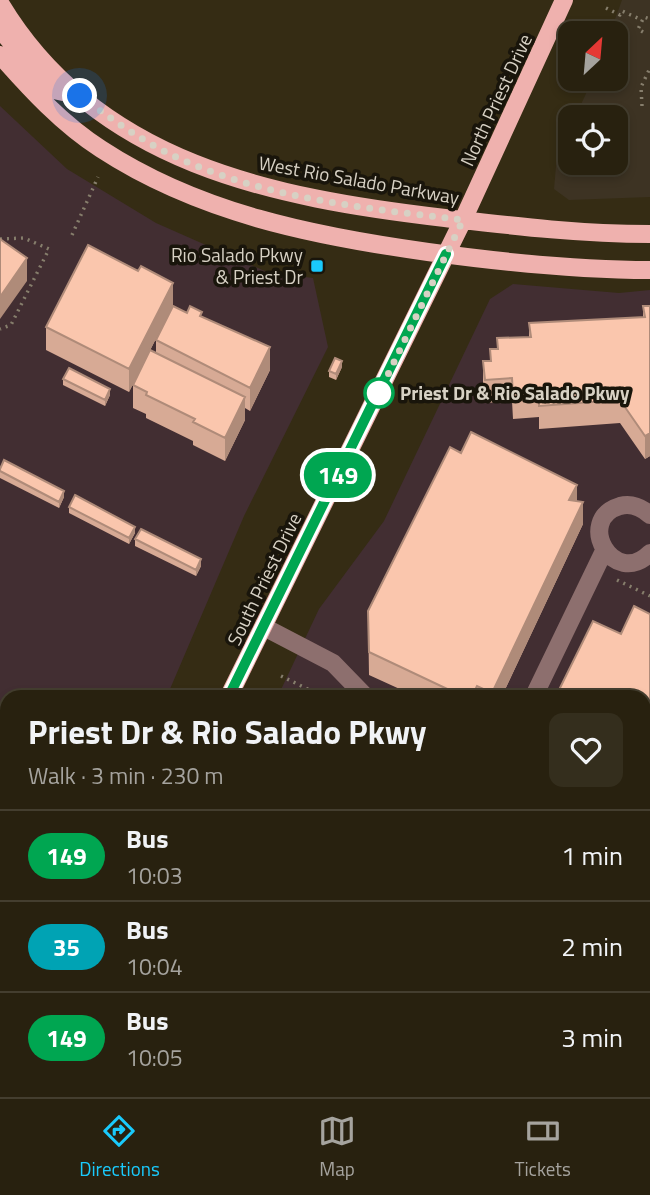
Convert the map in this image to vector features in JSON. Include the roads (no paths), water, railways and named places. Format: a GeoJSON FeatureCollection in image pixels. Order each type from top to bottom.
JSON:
{"type":"FeatureCollection","features":[{"type":"Feature","properties":{"kind":"main road","name":"North Priest Drive"},"geometry":{"type":"LineString","coordinates":[[446,254],[564,0]]}},
{"type":"Feature","properties":{"kind":"main road","name":"West Rio Salado Parkway"},"geometry":{"type":"LineString","coordinates":[[0,3],[50,67],[80,96],[143,139],[213,173],[325,200],[463,220],[545,231],[650,234]]}},
{"type":"Feature","properties":{"kind":"main road"},"geometry":{"type":"LineString","coordinates":[[0,29],[54,90],[80,96]]}},
{"type":"Feature","properties":{"kind":"main road"},"geometry":{"type":"LineString","coordinates":[[0,55],[78,133],[121,162],[188,195],[292,228],[446,254],[548,266],[650,270]]}},
{"type":"Feature","properties":{"kind":"main road","name":"South Priest Drive"},"geometry":{"type":"LineString","coordinates":[[232,690],[446,254]]}},
{"type":"Feature","properties":{"kind":"street"},"geometry":{"type":"LineString","coordinates":[[646,560],[620,562],[604,551],[600,542],[601,523],[613,509],[631,505],[650,515]]}},
{"type":"Feature","properties":{"kind":"street"},"geometry":{"type":"LineString","coordinates":[[537,690],[604,551]]}},
{"type":"Feature","properties":{"kind":"street"},"geometry":{"type":"LineString","coordinates":[[264,627],[333,663],[359,690]]}},
{"type":"Feature","properties":{"kind":"place","name":"Rio Salado Pkwy & Priest Dr"},"geometry":{"type":"Point","coordinates":[317,266]}},
{"type":"Feature","properties":{"kind":"place","name":"Priest Dr & Rio Salado Pkwy"},"geometry":{"type":"Point","coordinates":[379,393]}}]}
